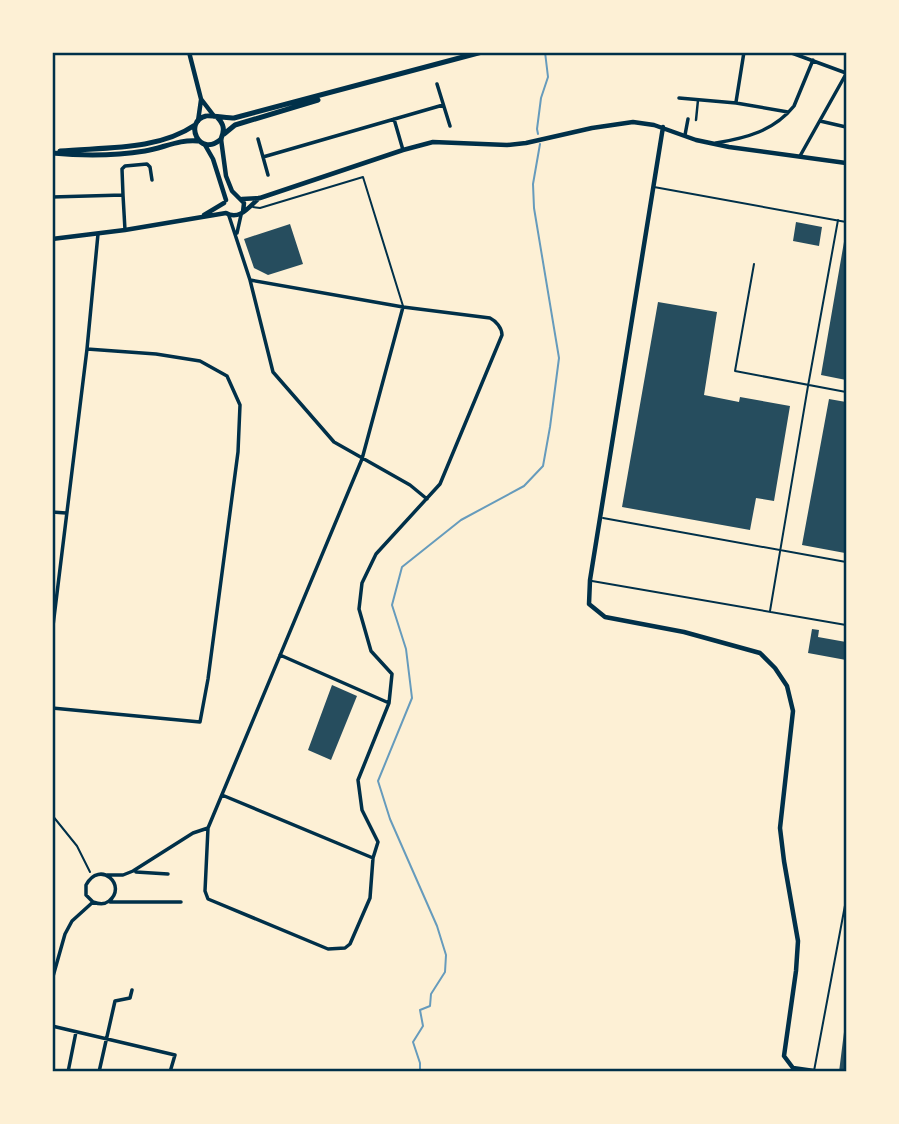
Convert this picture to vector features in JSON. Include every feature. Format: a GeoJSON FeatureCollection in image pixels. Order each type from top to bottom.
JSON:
{"type":"FeatureCollection","features":[{"type":"Feature","properties":{"kind":"main road"},"geometry":{"type":"LineString","coordinates":[[52,153],[142,144],[178,135],[206,116],[234,117],[482,52]]}},
{"type":"Feature","properties":{"kind":"main road"},"geometry":{"type":"LineString","coordinates":[[52,153],[76,156],[121,154],[189,141],[213,145],[234,125],[381,80]]}},
{"type":"Feature","properties":{"kind":"main road"},"geometry":{"type":"LineString","coordinates":[[216,117],[223,124],[223,136]]}},
{"type":"Feature","properties":{"kind":"main road"},"geometry":{"type":"LineString","coordinates":[[197,123],[195,134],[202,143]]}},
{"type":"Feature","properties":{"kind":"street"},"geometry":{"type":"LineString","coordinates":[[189,52],[201,99],[197,123]]}},
{"type":"Feature","properties":{"kind":"street"},"geometry":{"type":"LineString","coordinates":[[736,103],[744,52]]}},
{"type":"Feature","properties":{"kind":"street"},"geometry":{"type":"LineString","coordinates":[[789,52],[846,74],[799,158]]}},
{"type":"Feature","properties":{"kind":"street"},"geometry":{"type":"LineString","coordinates":[[713,144],[747,138],[769,128],[789,112],[813,60]]}},
{"type":"Feature","properties":{"kind":"street"},"geometry":{"type":"LineString","coordinates":[[438,84],[450,126]]}},
{"type":"Feature","properties":{"kind":"street"},"geometry":{"type":"LineString","coordinates":[[201,99],[216,117]]}},
{"type":"Feature","properties":{"kind":"street"},"geometry":{"type":"LineString","coordinates":[[679,99],[736,103],[789,112]]}},
{"type":"Feature","properties":{"kind":"street"},"geometry":{"type":"LineString","coordinates":[[696,120],[698,100]]}},
{"type":"Feature","properties":{"kind":"street"},"geometry":{"type":"LineString","coordinates":[[263,157],[443,105]]}},
{"type":"Feature","properties":{"kind":"street"},"geometry":{"type":"LineString","coordinates":[[394,119],[403,150]]}},
{"type":"Feature","properties":{"kind":"street"},"geometry":{"type":"LineString","coordinates":[[685,135],[688,119]]}},
{"type":"Feature","properties":{"kind":"street"},"geometry":{"type":"LineString","coordinates":[[820,121],[846,127]]}},
{"type":"Feature","properties":{"kind":"street"},"geometry":{"type":"LineString","coordinates":[[223,136],[226,176],[232,191],[242,199],[260,198],[433,142],[526,144],[592,128],[633,122],[663,127],[713,144],[846,163]]}},
{"type":"Feature","properties":{"kind":"street"},"geometry":{"type":"LineString","coordinates":[[663,127],[590,580],[589,604],[605,617],[684,632],[760,653],[775,668],[787,686],[793,711],[780,828],[783,861],[798,941],[784,1056],[793,1068],[814,1071]]}},
{"type":"Feature","properties":{"kind":"street"},"geometry":{"type":"LineString","coordinates":[[258,139],[268,175]]}},
{"type":"Feature","properties":{"kind":"street"},"geometry":{"type":"LineString","coordinates":[[202,143],[211,153],[250,280],[273,372],[334,442],[410,485],[427,499]]}},
{"type":"Feature","properties":{"kind":"street"},"geometry":{"type":"LineString","coordinates":[[125,230],[122,169],[125,166],[147,164],[152,180]]}},
{"type":"Feature","properties":{"kind":"street"},"geometry":{"type":"LineString","coordinates":[[52,197],[122,195]]}},
{"type":"Feature","properties":{"kind":"street"},"geometry":{"type":"LineString","coordinates":[[197,219],[229,197],[236,196]]}},
{"type":"Feature","properties":{"kind":"street"},"geometry":{"type":"LineString","coordinates":[[52,239],[228,214],[235,217],[260,198]]}},
{"type":"Feature","properties":{"kind":"street"},"geometry":{"type":"LineString","coordinates":[[236,235],[245,208],[242,199]]}},
{"type":"Feature","properties":{"kind":"street"},"geometry":{"type":"LineString","coordinates":[[52,634],[87,349],[98,234]]}},
{"type":"Feature","properties":{"kind":"street"},"geometry":{"type":"LineString","coordinates":[[250,280],[403,307],[490,318],[501,329],[502,335],[439,486],[376,554],[362,583],[359,609],[372,651],[392,674],[389,703],[358,780],[362,810],[378,842],[373,859],[370,898],[350,944],[346,947],[326,948],[208,898],[205,891],[208,828],[362,459],[403,307]]}},
{"type":"Feature","properties":{"kind":"street"},"geometry":{"type":"LineString","coordinates":[[52,708],[200,722],[238,452],[240,405],[227,376],[200,361],[156,354],[87,349]]}},
{"type":"Feature","properties":{"kind":"street"},"geometry":{"type":"LineString","coordinates":[[52,512],[66,513]]}},
{"type":"Feature","properties":{"kind":"street"},"geometry":{"type":"LineString","coordinates":[[280,655],[389,703]]}},
{"type":"Feature","properties":{"kind":"street"},"geometry":{"type":"LineString","coordinates":[[222,794],[373,859]]}},
{"type":"Feature","properties":{"kind":"street"},"geometry":{"type":"LineString","coordinates":[[133,872],[193,833],[208,828]]}},
{"type":"Feature","properties":{"kind":"street"},"geometry":{"type":"LineString","coordinates":[[168,874],[97,874],[88,880],[85,890],[89,899],[98,904],[181,902]]}},
{"type":"Feature","properties":{"kind":"street"},"geometry":{"type":"LineString","coordinates":[[107,875],[113,881],[115,890],[108,902]]}},
{"type":"Feature","properties":{"kind":"street"},"geometry":{"type":"LineString","coordinates":[[52,980],[65,934],[72,921],[93,902]]}},
{"type":"Feature","properties":{"kind":"street"},"geometry":{"type":"LineString","coordinates":[[99,1072],[115,1001],[130,998],[132,990]]}},
{"type":"Feature","properties":{"kind":"street"},"geometry":{"type":"LineString","coordinates":[[52,1026],[175,1055],[170,1072]]}},
{"type":"Feature","properties":{"kind":"street"},"geometry":{"type":"LineString","coordinates":[[68,1072],[76,1032]]}},
{"type":"Feature","properties":{"kind":"lane"},"geometry":{"type":"LineString","coordinates":[[249,207],[260,208],[363,177],[403,307]]}},
{"type":"Feature","properties":{"kind":"lane"},"geometry":{"type":"LineString","coordinates":[[653,187],[846,222]]}},
{"type":"Feature","properties":{"kind":"lane"},"geometry":{"type":"LineString","coordinates":[[770,611],[838,220]]}},
{"type":"Feature","properties":{"kind":"lane"},"geometry":{"type":"LineString","coordinates":[[754,264],[735,371],[846,392]]}},
{"type":"Feature","properties":{"kind":"lane"},"geometry":{"type":"LineString","coordinates":[[601,518],[846,562]]}},
{"type":"Feature","properties":{"kind":"lane"},"geometry":{"type":"LineString","coordinates":[[590,580],[846,625]]}},
{"type":"Feature","properties":{"kind":"lane"},"geometry":{"type":"LineString","coordinates":[[814,1071],[846,900]]}},
{"type":"Feature","properties":{"kind":"path"},"geometry":{"type":"LineString","coordinates":[[52,815],[77,846],[92,876]]}},
{"type":"Feature","properties":{"kind":"building"},"geometry":{"type":"Polygon","coordinates":[[[796,222],[822,227],[819,246],[793,241],[796,222]]]}},
{"type":"Feature","properties":{"kind":"building"},"geometry":{"type":"Polygon","coordinates":[[[290,224],[303,264],[268,275],[254,268],[244,239],[290,224]]]}},
{"type":"Feature","properties":{"kind":"building"},"geometry":{"type":"Polygon","coordinates":[[[846,236],[846,380],[821,375],[846,236]]]}},
{"type":"Feature","properties":{"kind":"building"},"geometry":{"type":"Polygon","coordinates":[[[658,302],[717,312],[704,395],[739,402],[740,397],[790,406],[774,501],[756,498],[750,530],[622,507],[658,302]]]}},
{"type":"Feature","properties":{"kind":"building"},"geometry":{"type":"Polygon","coordinates":[[[829,399],[846,402],[845,553],[802,545],[829,399]]]}},
{"type":"Feature","properties":{"kind":"building"},"geometry":{"type":"Polygon","coordinates":[[[812,629],[819,630],[818,637],[846,642],[846,660],[808,653],[812,629]]]}},
{"type":"Feature","properties":{"kind":"building"},"geometry":{"type":"Polygon","coordinates":[[[332,685],[357,696],[331,760],[308,750],[332,685]]]}},
{"type":"Feature","properties":{"kind":"building"},"geometry":{"type":"Polygon","coordinates":[[[845,1024],[846,1072],[839,1072],[845,1024]]]}},
{"type":"Feature","properties":{"kind":"waterway"},"geometry":{"type":"LineString","coordinates":[[538,134],[541,98],[548,77],[545,52]]}},
{"type":"Feature","properties":{"kind":"waterway"},"geometry":{"type":"LineString","coordinates":[[420,1072],[413,1042],[423,1026],[420,1010],[430,1006],[431,994],[445,972],[446,955],[437,926],[390,819],[378,781],[412,698],[406,649],[392,605],[402,567],[461,520],[524,486],[543,466],[559,358],[534,208],[533,184],[540,144]]}}]}
